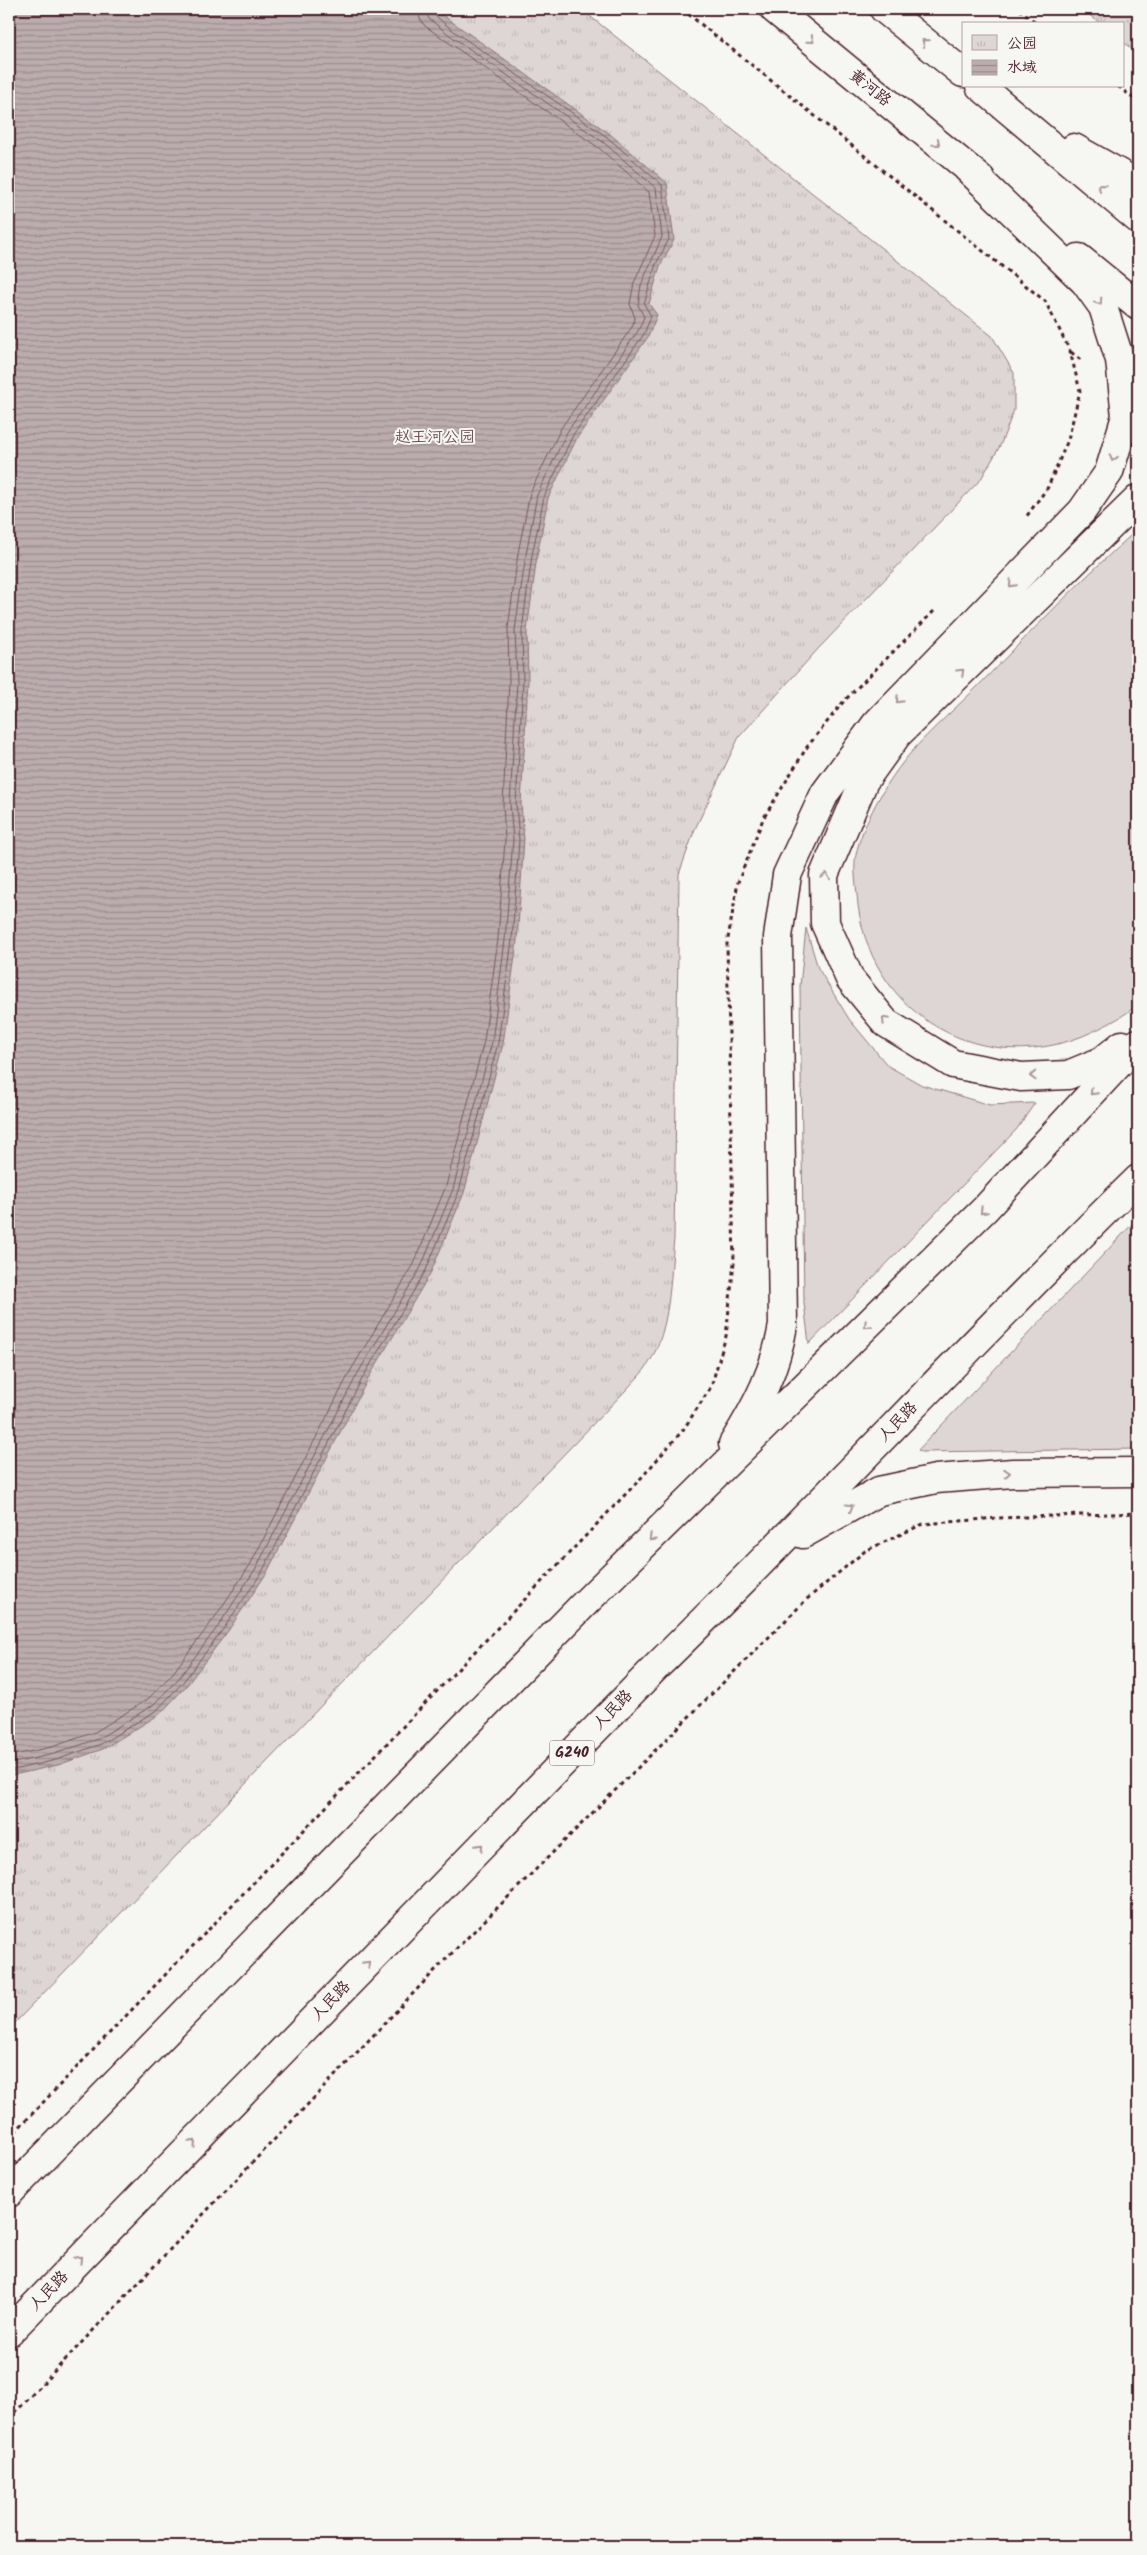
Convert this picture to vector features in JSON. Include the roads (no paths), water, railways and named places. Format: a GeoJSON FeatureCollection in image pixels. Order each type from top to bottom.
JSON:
{"type":"FeatureCollection","features":[{"type":"Feature","properties":{"kind":"highway","name":"黄河路"},"geometry":{"type":"LineString","coordinates":[[774,9],[967,168]]}},
{"type":"Feature","properties":{"kind":"highway"},"geometry":{"type":"LineString","coordinates":[[884,9],[962,72]]}},
{"type":"Feature","properties":{"kind":"highway"},"geometry":{"type":"LineString","coordinates":[[982,88],[1138,219]]}},
{"type":"Feature","properties":{"kind":"highway"},"geometry":{"type":"LineString","coordinates":[[1002,104],[1092,159],[1138,184]]}},
{"type":"Feature","properties":{"kind":"highway"},"geometry":{"type":"LineString","coordinates":[[967,168],[1138,306]]}},
{"type":"Feature","properties":{"kind":"highway"},"geometry":{"type":"LineString","coordinates":[[677,1513],[731,1446],[743,1427],[769,1378],[779,1350],[783,1325],[778,937],[787,875],[825,793],[876,724],[1082,511],[1108,472],[1126,416],[1120,360],[1103,307],[1085,282],[967,168]]}},
{"type":"Feature","properties":{"kind":"highway"},"geometry":{"type":"LineString","coordinates":[[1138,499],[897,735],[864,781],[824,875],[825,923],[850,979],[886,1023],[953,1064],[1021,1077],[1068,1075],[1102,1061],[1138,1031]]}},
{"type":"Feature","properties":{"kind":"highway"},"geometry":{"type":"LineString","coordinates":[[9,2193],[587,1601],[985,1209],[1138,1043]]}},
{"type":"Feature","properties":{"kind":"highway","name":"人民路"},"geometry":{"type":"LineString","coordinates":[[9,2332],[648,1675],[752,1573],[1054,1261],[1138,1179]]}},
{"type":"Feature","properties":{"kind":"highway"},"geometry":{"type":"LineString","coordinates":[[752,1573],[809,1530],[879,1491],[936,1479],[1013,1473],[1138,1472]]}},
{"type":"Feature","properties":{"kind":"water","name":"赵王河公园"},"geometry":{"type":"Polygon","coordinates":[[[9,9],[434,9],[610,134],[667,183],[674,240],[660,266],[649,304],[657,315],[648,337],[577,438],[548,498],[537,556],[527,631],[528,682],[521,804],[524,839],[517,941],[503,1044],[464,1193],[431,1272],[368,1379],[266,1574],[228,1631],[187,1685],[160,1714],[103,1749],[58,1765],[9,1776],[9,9]]]}}]}
